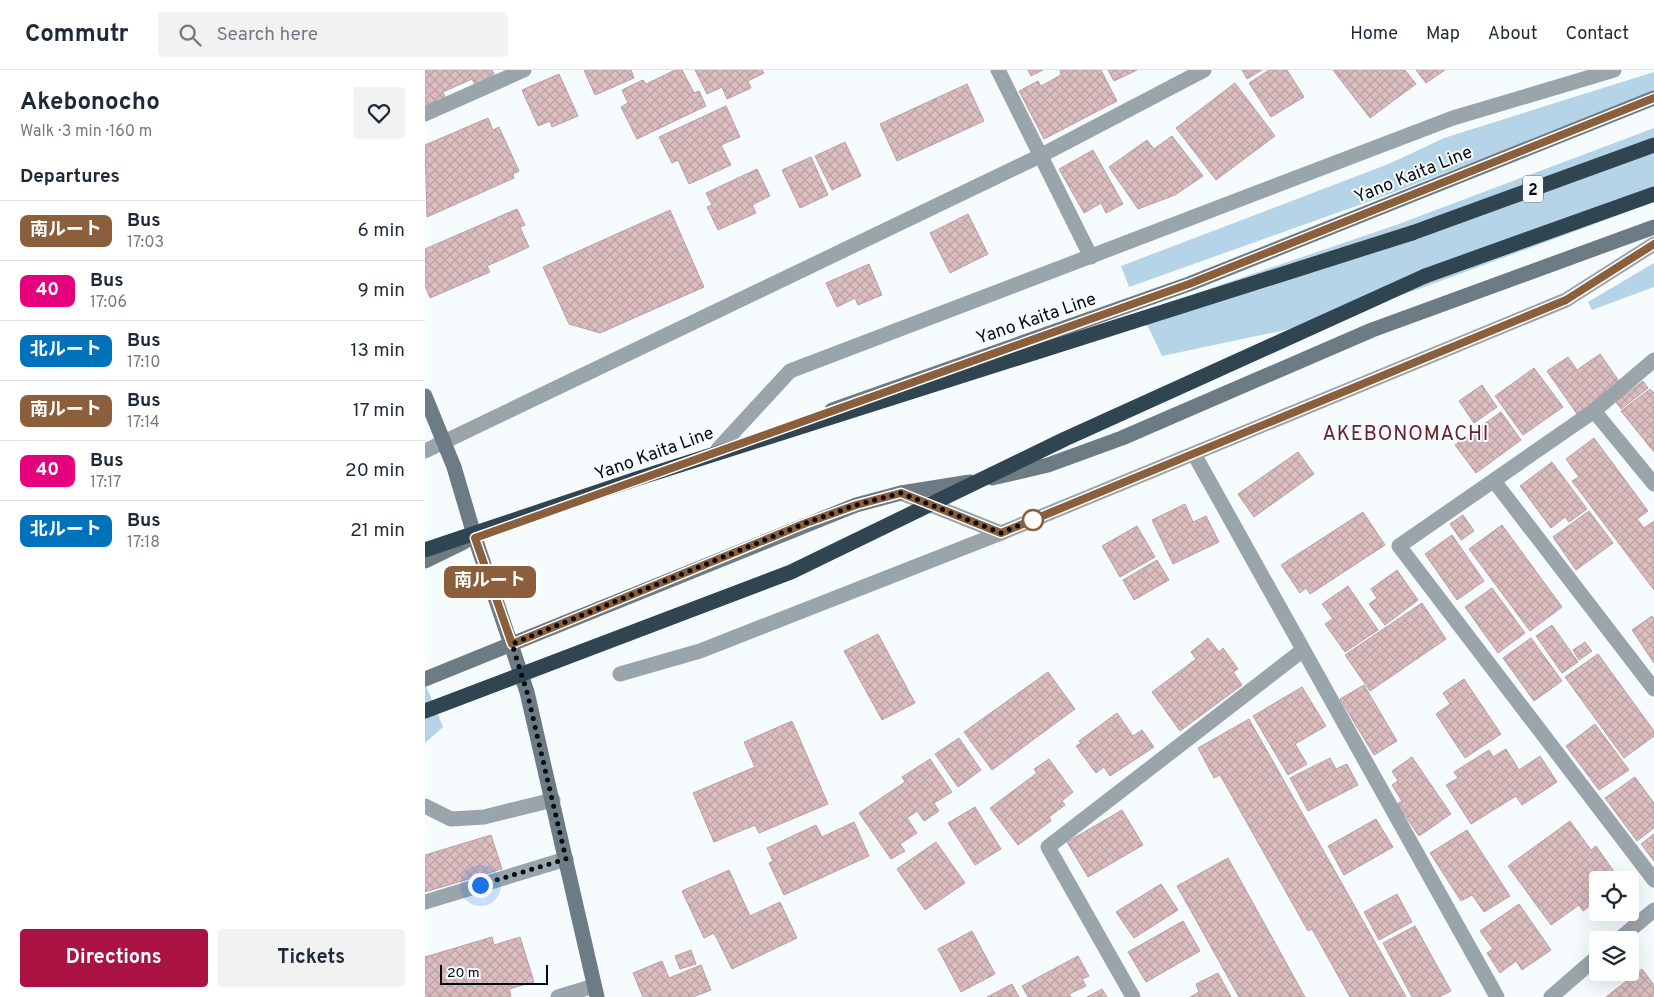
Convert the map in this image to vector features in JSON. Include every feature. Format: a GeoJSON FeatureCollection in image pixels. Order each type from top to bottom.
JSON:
{"type":"FeatureCollection","features":[{"type":"Feature","properties":{"kind":"highway","name":"2"},"geometry":{"type":"LineString","coordinates":[[425,550],[636,479],[1412,233],[1654,144]]}},
{"type":"Feature","properties":{"kind":"highway"},"geometry":{"type":"LineString","coordinates":[[425,711],[791,572],[1065,439],[1425,276],[1654,194]]}},
{"type":"Feature","properties":{"kind":"main road","name":"Yano Kaita Line"},"geometry":{"type":"LineString","coordinates":[[425,560],[475,538],[718,450],[1189,284],[1654,98]]}},
{"type":"Feature","properties":{"kind":"main road"},"geometry":{"type":"LineString","coordinates":[[425,679],[806,523],[856,505],[901,493],[996,477],[1048,464],[1104,445],[1372,330],[1654,227]]}},
{"type":"Feature","properties":{"kind":"main road"},"geometry":{"type":"LineString","coordinates":[[425,396],[454,467],[475,538],[527,692],[595,991]]}},
{"type":"Feature","properties":{"kind":"street"},"geometry":{"type":"LineString","coordinates":[[425,114],[524,70]]}},
{"type":"Feature","properties":{"kind":"street"},"geometry":{"type":"LineString","coordinates":[[999,70],[1091,257]]}},
{"type":"Feature","properties":{"kind":"street"},"geometry":{"type":"LineString","coordinates":[[425,451],[1040,156],[1204,70]]}},
{"type":"Feature","properties":{"kind":"street"},"geometry":{"type":"LineString","coordinates":[[718,450],[790,371],[1453,118],[1614,70]]}},
{"type":"Feature","properties":{"kind":"street"},"geometry":{"type":"LineString","coordinates":[[620,674],[700,651],[1001,533],[1566,300],[1654,244]]}},
{"type":"Feature","properties":{"kind":"street"},"geometry":{"type":"LineString","coordinates":[[1654,360],[1594,411],[1399,546],[1654,880]]}},
{"type":"Feature","properties":{"kind":"street"},"geometry":{"type":"LineString","coordinates":[[1594,411],[1654,484]]}},
{"type":"Feature","properties":{"kind":"street"},"geometry":{"type":"LineString","coordinates":[[1194,454],[1497,997]]}},
{"type":"Feature","properties":{"kind":"street"},"geometry":{"type":"LineString","coordinates":[[1494,481],[1654,689]]}},
{"type":"Feature","properties":{"kind":"street"},"geometry":{"type":"LineString","coordinates":[[901,493],[1001,533]]}},
{"type":"Feature","properties":{"kind":"street"},"geometry":{"type":"LineString","coordinates":[[1133,997],[1048,847],[1303,650]]}},
{"type":"Feature","properties":{"kind":"street"},"geometry":{"type":"LineString","coordinates":[[425,806],[451,819],[484,816],[553,800]]}},
{"type":"Feature","properties":{"kind":"street"},"geometry":{"type":"LineString","coordinates":[[425,902],[566,859]]}},
{"type":"Feature","properties":{"kind":"street"},"geometry":{"type":"LineString","coordinates":[[1629,931],[1654,910]]}},
{"type":"Feature","properties":{"kind":"street"},"geometry":{"type":"LineString","coordinates":[[1551,997],[1589,965]]}},
{"type":"Feature","properties":{"kind":"street"},"geometry":{"type":"LineString","coordinates":[[557,997],[595,991]]}},
{"type":"Feature","properties":{"kind":"shaded area"},"geometry":{"type":"Polygon","coordinates":[[[1654,72],[1654,97],[1546,134],[1387,195],[1129,287],[1121,266],[1391,163],[1444,138],[1654,72]]]}},
{"type":"Feature","properties":{"kind":"shaded area"},"geometry":{"type":"Polygon","coordinates":[[[1654,128],[1654,202],[1419,289],[1290,329],[1162,356],[1141,312],[1396,225],[1654,128]]]}},
{"type":"Feature","properties":{"kind":"shaded area"},"geometry":{"type":"Polygon","coordinates":[[[1654,263],[1654,287],[1592,310],[1588,302],[1654,263]]]}},
{"type":"Feature","properties":{"kind":"shaded area"},"geometry":{"type":"Polygon","coordinates":[[[425,683],[443,727],[425,743],[425,683]]]}},
{"type":"Feature","properties":{"kind":"building"},"geometry":{"type":"Polygon","coordinates":[[[425,70],[492,70],[495,76],[475,85],[472,79],[443,92],[446,99],[425,108],[425,70]]]}},
{"type":"Feature","properties":{"kind":"building"},"geometry":{"type":"Polygon","coordinates":[[[584,70],[631,70],[634,78],[595,95],[584,70]]]}},
{"type":"Feature","properties":{"kind":"building"},"geometry":{"type":"Polygon","coordinates":[[[675,70],[682,70],[694,93],[699,91],[706,106],[637,139],[621,107],[628,103],[622,90],[643,80],[646,84],[675,70]]]}},
{"type":"Feature","properties":{"kind":"building"},"geometry":{"type":"Polygon","coordinates":[[[695,70],[762,70],[764,73],[748,81],[751,88],[727,99],[722,87],[707,94],[695,70]]]}},
{"type":"Feature","properties":{"kind":"building"},"geometry":{"type":"Polygon","coordinates":[[[1028,70],[1043,70],[1031,76],[1028,70]]]}},
{"type":"Feature","properties":{"kind":"building"},"geometry":{"type":"Polygon","coordinates":[[[1060,70],[1101,70],[1117,101],[1044,139],[1019,91],[1038,81],[1041,86],[1061,75],[1060,70]]]}},
{"type":"Feature","properties":{"kind":"building"},"geometry":{"type":"Polygon","coordinates":[[[1108,70],[1137,70],[1114,81],[1108,70]]]}},
{"type":"Feature","properties":{"kind":"building"},"geometry":{"type":"Polygon","coordinates":[[[1242,70],[1262,70],[1247,79],[1242,70]]]}},
{"type":"Feature","properties":{"kind":"building"},"geometry":{"type":"Polygon","coordinates":[[[1269,70],[1287,70],[1304,97],[1271,117],[1249,83],[1269,70]]]}},
{"type":"Feature","properties":{"kind":"building"},"geometry":{"type":"Polygon","coordinates":[[[1333,70],[1405,70],[1416,84],[1370,118],[1333,70]]]}},
{"type":"Feature","properties":{"kind":"building"},"geometry":{"type":"Polygon","coordinates":[[[1416,70],[1445,70],[1426,83],[1416,70]]]}},
{"type":"Feature","properties":{"kind":"building"},"geometry":{"type":"Polygon","coordinates":[[[559,74],[578,116],[552,127],[550,121],[538,126],[522,90],[559,74]]]}},
{"type":"Feature","properties":{"kind":"building"},"geometry":{"type":"Polygon","coordinates":[[[1235,83],[1275,136],[1216,180],[1176,128],[1235,83]]]}},
{"type":"Feature","properties":{"kind":"building"},"geometry":{"type":"Polygon","coordinates":[[[967,84],[984,121],[897,161],[880,124],[967,84]]]}},
{"type":"Feature","properties":{"kind":"building"},"geometry":{"type":"Polygon","coordinates":[[[726,106],[740,137],[721,145],[731,165],[689,184],[678,160],[672,163],[659,137],[726,106]]]}},
{"type":"Feature","properties":{"kind":"building"},"geometry":{"type":"Polygon","coordinates":[[[488,118],[493,130],[499,127],[519,171],[513,174],[514,178],[427,217],[425,145],[488,118]]]}},
{"type":"Feature","properties":{"kind":"building"},"geometry":{"type":"Polygon","coordinates":[[[1172,136],[1203,176],[1175,195],[1138,209],[1109,167],[1147,140],[1154,149],[1172,136]]]}},
{"type":"Feature","properties":{"kind":"building"},"geometry":{"type":"Polygon","coordinates":[[[845,142],[861,176],[832,190],[815,156],[845,142]]]}},
{"type":"Feature","properties":{"kind":"building"},"geometry":{"type":"Polygon","coordinates":[[[1093,150],[1123,204],[1106,213],[1101,203],[1084,213],[1059,169],[1093,150]]]}},
{"type":"Feature","properties":{"kind":"building"},"geometry":{"type":"Polygon","coordinates":[[[811,157],[828,195],[800,208],[782,170],[811,157]]]}},
{"type":"Feature","properties":{"kind":"building"},"geometry":{"type":"Polygon","coordinates":[[[757,169],[770,196],[752,205],[756,213],[718,230],[707,207],[712,205],[706,193],[757,169]]]}},
{"type":"Feature","properties":{"kind":"building"},"geometry":{"type":"Polygon","coordinates":[[[517,209],[525,225],[520,227],[529,247],[487,266],[490,272],[430,298],[425,286],[425,249],[517,209]]]}},
{"type":"Feature","properties":{"kind":"building"},"geometry":{"type":"Polygon","coordinates":[[[670,210],[704,287],[600,333],[569,324],[543,267],[670,210]]]}},
{"type":"Feature","properties":{"kind":"building"},"geometry":{"type":"Polygon","coordinates":[[[968,214],[988,254],[950,273],[930,233],[968,214]]]}},
{"type":"Feature","properties":{"kind":"building"},"geometry":{"type":"Polygon","coordinates":[[[869,264],[882,295],[858,305],[855,298],[837,307],[826,283],[869,264]]]}},
{"type":"Feature","properties":{"kind":"building"},"geometry":{"type":"Polygon","coordinates":[[[1600,354],[1621,384],[1577,414],[1547,371],[1568,357],[1577,370],[1600,354]]]}},
{"type":"Feature","properties":{"kind":"building"},"geometry":{"type":"Polygon","coordinates":[[[1534,368],[1563,407],[1523,435],[1495,396],[1534,368]]]}},
{"type":"Feature","properties":{"kind":"building"},"geometry":{"type":"Polygon","coordinates":[[[1643,381],[1648,388],[1621,409],[1616,402],[1643,381]]]}},
{"type":"Feature","properties":{"kind":"building"},"geometry":{"type":"Polygon","coordinates":[[[1482,385],[1497,407],[1474,423],[1459,401],[1482,385]]]}},
{"type":"Feature","properties":{"kind":"building"},"geometry":{"type":"Polygon","coordinates":[[[1650,389],[1654,393],[1654,452],[1621,411],[1650,389]]]}},
{"type":"Feature","properties":{"kind":"building"},"geometry":{"type":"Polygon","coordinates":[[[1501,412],[1521,440],[1476,473],[1455,445],[1501,412]]]}},
{"type":"Feature","properties":{"kind":"building"},"geometry":{"type":"Polygon","coordinates":[[[1594,438],[1648,511],[1637,519],[1644,528],[1654,521],[1654,590],[1572,481],[1579,477],[1566,459],[1594,438]]]}},
{"type":"Feature","properties":{"kind":"building"},"geometry":{"type":"Polygon","coordinates":[[[1298,452],[1314,474],[1254,517],[1238,494],[1298,452]]]}},
{"type":"Feature","properties":{"kind":"building"},"geometry":{"type":"Polygon","coordinates":[[[1552,462],[1587,509],[1569,522],[1565,517],[1551,528],[1520,486],[1552,462]]]}},
{"type":"Feature","properties":{"kind":"building"},"geometry":{"type":"Polygon","coordinates":[[[1185,504],[1193,522],[1206,516],[1219,542],[1173,564],[1152,520],[1185,504]]]}},
{"type":"Feature","properties":{"kind":"building"},"geometry":{"type":"Polygon","coordinates":[[[1589,511],[1613,543],[1576,570],[1553,537],[1589,511]]]}},
{"type":"Feature","properties":{"kind":"building"},"geometry":{"type":"Polygon","coordinates":[[[1363,512],[1385,545],[1310,594],[1306,588],[1300,593],[1281,565],[1363,512]]]}},
{"type":"Feature","properties":{"kind":"building"},"geometry":{"type":"Polygon","coordinates":[[[1463,515],[1474,531],[1461,540],[1450,524],[1463,515]]]}},
{"type":"Feature","properties":{"kind":"building"},"geometry":{"type":"Polygon","coordinates":[[[1502,525],[1562,607],[1530,631],[1469,549],[1502,525]]]}},
{"type":"Feature","properties":{"kind":"building"},"geometry":{"type":"Polygon","coordinates":[[[1137,526],[1155,557],[1120,577],[1102,546],[1137,526]]]}},
{"type":"Feature","properties":{"kind":"building"},"geometry":{"type":"Polygon","coordinates":[[[1452,535],[1484,581],[1457,600],[1425,554],[1452,535]]]}},
{"type":"Feature","properties":{"kind":"building"},"geometry":{"type":"Polygon","coordinates":[[[1157,560],[1169,580],[1134,600],[1123,580],[1157,560]]]}},
{"type":"Feature","properties":{"kind":"building"},"geometry":{"type":"Polygon","coordinates":[[[1397,570],[1418,600],[1385,625],[1369,604],[1377,598],[1371,589],[1397,570]]]}},
{"type":"Feature","properties":{"kind":"building"},"geometry":{"type":"Polygon","coordinates":[[[1348,586],[1378,630],[1345,652],[1325,624],[1333,619],[1322,604],[1348,586]]]}},
{"type":"Feature","properties":{"kind":"building"},"geometry":{"type":"Polygon","coordinates":[[[1492,588],[1525,633],[1498,653],[1465,607],[1492,588]]]}},
{"type":"Feature","properties":{"kind":"building"},"geometry":{"type":"Polygon","coordinates":[[[1422,603],[1446,639],[1370,691],[1345,655],[1422,603]]]}},
{"type":"Feature","properties":{"kind":"building"},"geometry":{"type":"Polygon","coordinates":[[[1652,616],[1654,619],[1654,663],[1632,630],[1652,616]]]}},
{"type":"Feature","properties":{"kind":"building"},"geometry":{"type":"Polygon","coordinates":[[[1552,625],[1578,662],[1562,673],[1536,636],[1552,625]]]}},
{"type":"Feature","properties":{"kind":"building"},"geometry":{"type":"Polygon","coordinates":[[[878,634],[915,703],[882,720],[844,651],[878,634]]]}},
{"type":"Feature","properties":{"kind":"building"},"geometry":{"type":"Polygon","coordinates":[[[1208,638],[1219,652],[1223,648],[1238,669],[1233,672],[1242,685],[1180,731],[1152,692],[1196,659],[1191,652],[1208,638]]]}},
{"type":"Feature","properties":{"kind":"building"},"geometry":{"type":"Polygon","coordinates":[[[1531,638],[1562,681],[1534,701],[1503,658],[1531,638]]]}},
{"type":"Feature","properties":{"kind":"building"},"geometry":{"type":"Polygon","coordinates":[[[1585,642],[1592,651],[1579,660],[1573,650],[1585,642]]]}},
{"type":"Feature","properties":{"kind":"building"},"geometry":{"type":"Polygon","coordinates":[[[1598,654],[1654,731],[1654,736],[1624,758],[1565,677],[1598,654]]]}},
{"type":"Feature","properties":{"kind":"building"},"geometry":{"type":"Polygon","coordinates":[[[1048,672],[1075,709],[992,770],[964,732],[1048,672]]]}},
{"type":"Feature","properties":{"kind":"building"},"geometry":{"type":"Polygon","coordinates":[[[1464,679],[1501,734],[1465,758],[1436,714],[1450,704],[1443,693],[1464,679]]]}},
{"type":"Feature","properties":{"kind":"building"},"geometry":{"type":"Polygon","coordinates":[[[1364,685],[1397,741],[1374,755],[1340,699],[1364,685]]]}},
{"type":"Feature","properties":{"kind":"building"},"geometry":{"type":"Polygon","coordinates":[[[1302,687],[1326,726],[1295,744],[1307,764],[1288,775],[1253,716],[1302,687]]]}},
{"type":"Feature","properties":{"kind":"building"},"geometry":{"type":"Polygon","coordinates":[[[1117,713],[1133,736],[1142,730],[1154,747],[1110,776],[1104,767],[1096,773],[1076,746],[1081,743],[1079,741],[1117,713]]]}},
{"type":"Feature","properties":{"kind":"building"},"geometry":{"type":"Polygon","coordinates":[[[1249,719],[1406,997],[1350,997],[1312,929],[1308,931],[1220,775],[1214,778],[1198,748],[1249,719]]]}},
{"type":"Feature","properties":{"kind":"building"},"geometry":{"type":"Polygon","coordinates":[[[792,721],[828,804],[759,833],[755,825],[714,842],[693,793],[755,767],[744,742],[792,721]]]}},
{"type":"Feature","properties":{"kind":"building"},"geometry":{"type":"Polygon","coordinates":[[[1595,724],[1629,770],[1599,790],[1566,746],[1595,724]]]}},
{"type":"Feature","properties":{"kind":"building"},"geometry":{"type":"Polygon","coordinates":[[[959,738],[981,770],[958,787],[935,754],[959,738]]]}},
{"type":"Feature","properties":{"kind":"building"},"geometry":{"type":"Polygon","coordinates":[[[1506,749],[1519,770],[1540,756],[1557,782],[1522,805],[1516,796],[1471,824],[1446,785],[1458,778],[1454,772],[1489,750],[1493,757],[1506,749]]]}},
{"type":"Feature","properties":{"kind":"building"},"geometry":{"type":"Polygon","coordinates":[[[1412,757],[1451,814],[1419,836],[1397,804],[1402,801],[1392,785],[1398,781],[1392,771],[1412,757]]]}},
{"type":"Feature","properties":{"kind":"building"},"geometry":{"type":"Polygon","coordinates":[[[1330,758],[1336,769],[1347,764],[1358,785],[1308,811],[1290,778],[1330,758]]]}},
{"type":"Feature","properties":{"kind":"building"},"geometry":{"type":"Polygon","coordinates":[[[930,759],[952,792],[934,803],[939,811],[924,821],[917,811],[907,818],[917,833],[900,844],[905,851],[891,859],[859,813],[905,782],[902,777],[930,759]]]}},
{"type":"Feature","properties":{"kind":"building"},"geometry":{"type":"Polygon","coordinates":[[[1049,759],[1073,792],[1062,801],[1065,805],[1049,817],[1051,821],[1018,845],[990,808],[1037,773],[1034,769],[1049,759]]]}},
{"type":"Feature","properties":{"kind":"building"},"geometry":{"type":"Polygon","coordinates":[[[1635,777],[1654,803],[1654,828],[1637,841],[1605,798],[1635,777]]]}},
{"type":"Feature","properties":{"kind":"building"},"geometry":{"type":"Polygon","coordinates":[[[975,807],[1001,849],[975,865],[948,823],[975,807]]]}},
{"type":"Feature","properties":{"kind":"building"},"geometry":{"type":"Polygon","coordinates":[[[1122,810],[1143,845],[1088,877],[1067,842],[1122,810]]]}},
{"type":"Feature","properties":{"kind":"building"},"geometry":{"type":"Polygon","coordinates":[[[1376,819],[1393,847],[1344,875],[1328,846],[1376,819]]]}},
{"type":"Feature","properties":{"kind":"building"},"geometry":{"type":"Polygon","coordinates":[[[1570,821],[1591,850],[1596,846],[1614,871],[1589,871],[1589,906],[1583,911],[1579,905],[1551,925],[1508,866],[1570,821]]]}},
{"type":"Feature","properties":{"kind":"building"},"geometry":{"type":"Polygon","coordinates":[[[854,822],[869,856],[784,895],[769,863],[773,861],[767,848],[816,825],[822,837],[854,822]]]}},
{"type":"Feature","properties":{"kind":"building"},"geometry":{"type":"Polygon","coordinates":[[[1467,830],[1510,896],[1484,912],[1472,895],[1461,901],[1430,853],[1467,830]]]}},
{"type":"Feature","properties":{"kind":"building"},"geometry":{"type":"Polygon","coordinates":[[[1654,834],[1654,861],[1641,844],[1654,834]]]}},
{"type":"Feature","properties":{"kind":"building"},"geometry":{"type":"Polygon","coordinates":[[[491,835],[502,869],[425,892],[425,855],[491,835]]]}},
{"type":"Feature","properties":{"kind":"building"},"geometry":{"type":"Polygon","coordinates":[[[936,842],[965,883],[925,910],[897,869],[936,842]]]}},
{"type":"Feature","properties":{"kind":"building"},"geometry":{"type":"Polygon","coordinates":[[[1228,858],[1305,997],[1239,997],[1177,886],[1228,858]]]}},
{"type":"Feature","properties":{"kind":"building"},"geometry":{"type":"Polygon","coordinates":[[[729,870],[750,916],[780,902],[797,938],[732,969],[714,933],[704,938],[682,891],[729,870]]]}},
{"type":"Feature","properties":{"kind":"building"},"geometry":{"type":"Polygon","coordinates":[[[1161,884],[1178,910],[1134,938],[1116,912],[1161,884]]]}},
{"type":"Feature","properties":{"kind":"building"},"geometry":{"type":"Polygon","coordinates":[[[1397,894],[1412,922],[1379,940],[1364,912],[1397,894]]]}},
{"type":"Feature","properties":{"kind":"building"},"geometry":{"type":"Polygon","coordinates":[[[1519,904],[1551,950],[1522,970],[1516,961],[1500,973],[1487,953],[1493,949],[1480,931],[1519,904]]]}},
{"type":"Feature","properties":{"kind":"building"},"geometry":{"type":"Polygon","coordinates":[[[1183,921],[1200,951],[1146,982],[1128,952],[1183,921]]]}},
{"type":"Feature","properties":{"kind":"building"},"geometry":{"type":"Polygon","coordinates":[[[1415,926],[1451,991],[1439,997],[1412,997],[1383,943],[1415,926]]]}},
{"type":"Feature","properties":{"kind":"building"},"geometry":{"type":"Polygon","coordinates":[[[972,931],[995,974],[961,992],[938,949],[972,931]]]}},
{"type":"Feature","properties":{"kind":"building"},"geometry":{"type":"Polygon","coordinates":[[[492,937],[494,945],[520,937],[534,982],[509,989],[511,996],[508,997],[425,997],[425,957],[492,937]]]}},
{"type":"Feature","properties":{"kind":"building"},"geometry":{"type":"Polygon","coordinates":[[[691,950],[696,964],[680,969],[675,956],[691,950]]]}},
{"type":"Feature","properties":{"kind":"building"},"geometry":{"type":"Polygon","coordinates":[[[1078,956],[1089,976],[1082,979],[1086,986],[1069,994],[1071,997],[1028,997],[1022,986],[1078,956]]]}},
{"type":"Feature","properties":{"kind":"building"},"geometry":{"type":"Polygon","coordinates":[[[662,961],[669,978],[701,965],[711,990],[693,997],[643,997],[633,973],[662,961]]]}},
{"type":"Feature","properties":{"kind":"building"},"geometry":{"type":"Polygon","coordinates":[[[1642,969],[1654,985],[1654,997],[1606,997],[1627,981],[1639,981],[1639,971],[1642,969]]]}},
{"type":"Feature","properties":{"kind":"building"},"geometry":{"type":"Polygon","coordinates":[[[1218,973],[1231,997],[1190,997],[1199,992],[1196,984],[1218,973]]]}},
{"type":"Feature","properties":{"kind":"building"},"geometry":{"type":"Polygon","coordinates":[[[1012,984],[1019,997],[987,997],[1012,984]]]}},
{"type":"Feature","properties":{"kind":"building"},"geometry":{"type":"Polygon","coordinates":[[[1102,989],[1107,997],[1087,997],[1102,989]]]}},
{"type":"Feature","properties":{"kind":"bus line","name":"南ルート"},"geometry":{"type":"LineString","coordinates":[[1654,98],[1189,284],[475,538],[512,644],[806,523],[856,505],[901,493],[1001,533],[1566,300],[1654,244]]}},
{"type":"Feature","properties":{"kind":"district","name":"AKEBONOMACHI"},"geometry":{"type":"Point","coordinates":[1406,433]}},
{"type":"Feature","properties":{"kind":"route"},"geometry":{"type":"LineString","coordinates":[[480,885],[566,859],[527,692],[512,644],[806,523],[856,505],[901,493],[1001,533],[1037,518],[1033,520]]}}]}
